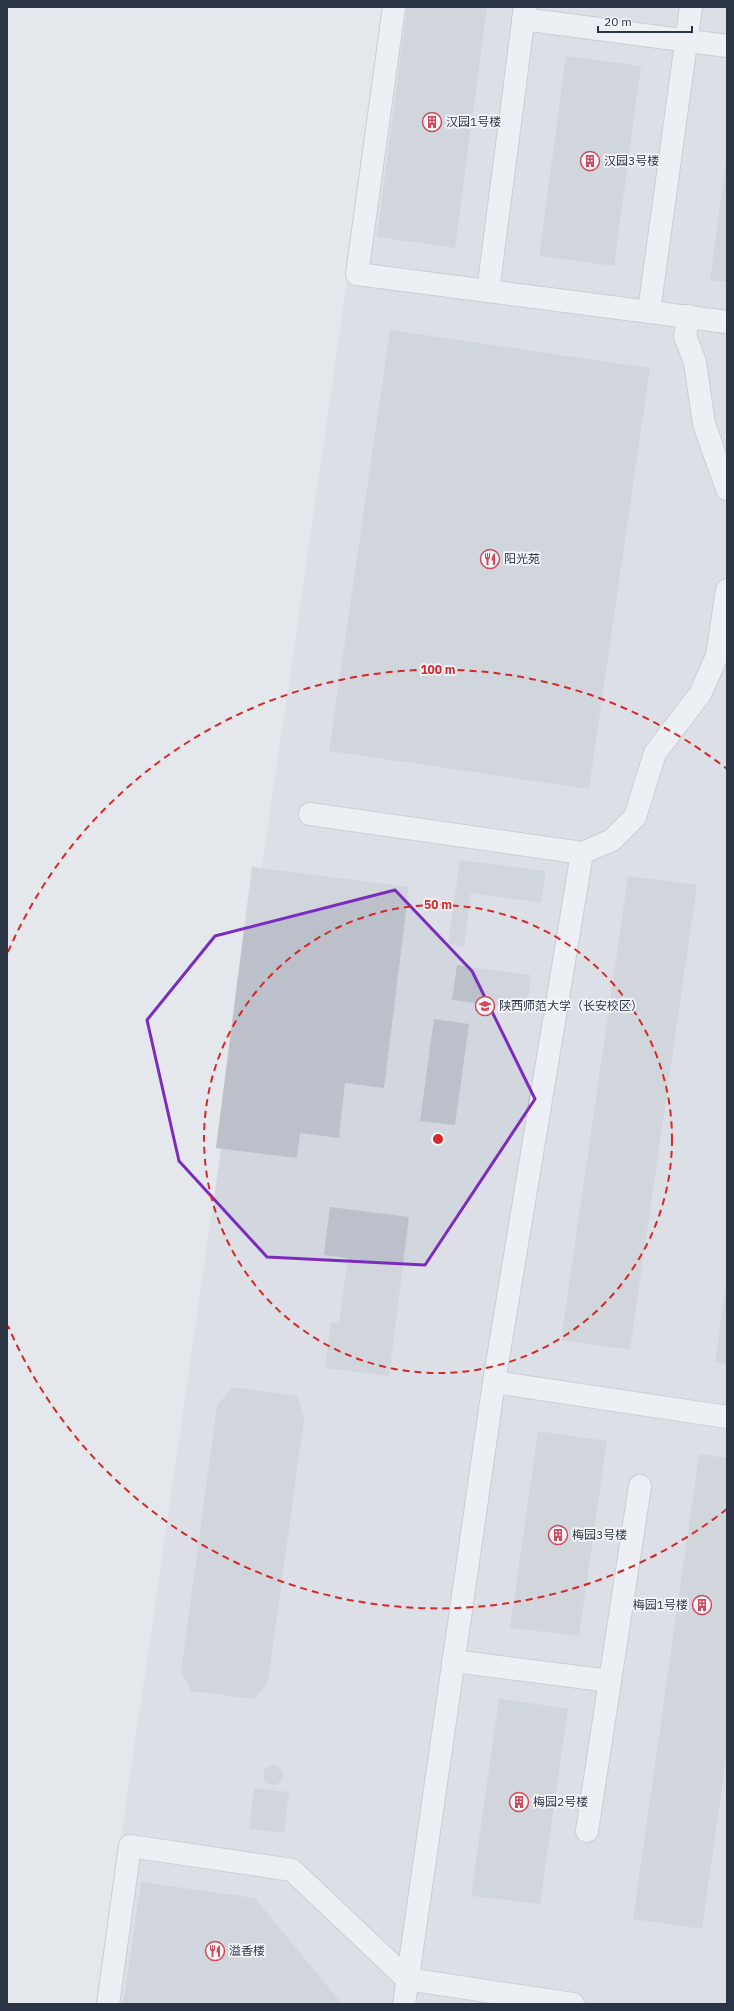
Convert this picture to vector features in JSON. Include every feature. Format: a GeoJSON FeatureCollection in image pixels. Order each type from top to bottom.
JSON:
{"type":"FeatureCollection","features":[{"type":"Feature","properties":{"kind":"lane"},"geometry":{"type":"LineString","coordinates":[[394,7],[357,274],[727,322]]}},
{"type":"Feature","properties":{"kind":"lane"},"geometry":{"type":"LineString","coordinates":[[649,311],[691,7]]}},
{"type":"Feature","properties":{"kind":"lane"},"geometry":{"type":"LineString","coordinates":[[488,291],[524,13],[727,46]]}},
{"type":"Feature","properties":{"kind":"lane"},"geometry":{"type":"LineString","coordinates":[[688,316],[685,336],[696,362],[704,424],[727,489]]}},
{"type":"Feature","properties":{"kind":"lane"},"geometry":{"type":"LineString","coordinates":[[310,814],[582,853],[612,840],[635,817],[655,753],[700,694],[717,656],[727,590]]}},
{"type":"Feature","properties":{"kind":"lane"},"geometry":{"type":"LineString","coordinates":[[404,2004],[494,1382],[582,853]]}},
{"type":"Feature","properties":{"kind":"lane"},"geometry":{"type":"LineString","coordinates":[[494,1382],[727,1417]]}},
{"type":"Feature","properties":{"kind":"lane"},"geometry":{"type":"LineString","coordinates":[[587,1831],[640,1486]]}},
{"type":"Feature","properties":{"kind":"lane"},"geometry":{"type":"LineString","coordinates":[[453,1661],[610,1681]]}},
{"type":"Feature","properties":{"kind":"lane"},"geometry":{"type":"LineString","coordinates":[[108,2004],[130,1846],[292,1870],[407,1979],[573,2004]]}},
{"type":"Feature","properties":{"kind":"highlighted area"},"geometry":{"type":"Polygon","coordinates":[[[395,890],[472,971],[535,1099],[425,1265],[267,1257],[179,1161],[147,1020],[215,936],[395,890]]]}},
{"type":"Feature","properties":{"kind":"shaded area","name":"陕西师范大学（长安校区）"},"geometry":{"type":"Polygon","coordinates":[[[387,7],[727,7],[727,2004],[97,2004],[387,7]]]}},
{"type":"Feature","properties":{"kind":"building","name":"汉园1号楼"},"geometry":{"type":"Polygon","coordinates":[[[407,7],[487,7],[455,248],[377,237],[407,7]]]}},
{"type":"Feature","properties":{"kind":"building","name":"汉园3号楼"},"geometry":{"type":"Polygon","coordinates":[[[566,56],[641,66],[614,266],[539,256],[566,56]]]}},
{"type":"Feature","properties":{"kind":"building"},"geometry":{"type":"Polygon","coordinates":[[[727,161],[727,282],[710,280],[727,161]]]}},
{"type":"Feature","properties":{"kind":"building","name":"阳光苑"},"geometry":{"type":"Polygon","coordinates":[[[390,330],[650,368],[589,789],[329,751],[390,330]]]}},
{"type":"Feature","properties":{"kind":"building"},"geometry":{"type":"Polygon","coordinates":[[[460,860],[546,871],[541,903],[471,893],[464,947],[448,944],[460,860]]]}},
{"type":"Feature","properties":{"kind":"building"},"geometry":{"type":"Polygon","coordinates":[[[252,867],[409,887],[384,1088],[345,1083],[339,1138],[300,1133],[297,1158],[216,1148],[252,867]]]}},
{"type":"Feature","properties":{"kind":"building"},"geometry":{"type":"Polygon","coordinates":[[[628,876],[697,885],[630,1350],[561,1340],[628,876]]]}},
{"type":"Feature","properties":{"kind":"building"},"geometry":{"type":"Polygon","coordinates":[[[457,965],[531,975],[527,1010],[452,1000],[457,965]]]}},
{"type":"Feature","properties":{"kind":"building"},"geometry":{"type":"Polygon","coordinates":[[[434,1019],[469,1024],[455,1125],[420,1121],[434,1019]]]}},
{"type":"Feature","properties":{"kind":"building"},"geometry":{"type":"Polygon","coordinates":[[[330,1207],[409,1217],[389,1376],[325,1368],[331,1322],[339,1323],[348,1258],[324,1255],[330,1207]]]}},
{"type":"Feature","properties":{"kind":"building"},"geometry":{"type":"Polygon","coordinates":[[[727,1287],[727,1364],[715,1362],[727,1287]]]}},
{"type":"Feature","properties":{"kind":"building"},"geometry":{"type":"Polygon","coordinates":[[[232,1387],[298,1396],[304,1419],[268,1682],[254,1699],[191,1691],[181,1672],[217,1406],[232,1387]]]}},
{"type":"Feature","properties":{"kind":"building","name":"梅园3号楼"},"geometry":{"type":"Polygon","coordinates":[[[538,1431],[607,1441],[579,1636],[510,1628],[538,1431]]]}},
{"type":"Feature","properties":{"kind":"building","name":"梅园1号楼"},"geometry":{"type":"Polygon","coordinates":[[[699,1454],[727,1458],[727,1753],[702,1929],[633,1919],[699,1454]]]}},
{"type":"Feature","properties":{"kind":"building","name":"梅园2号楼"},"geometry":{"type":"Polygon","coordinates":[[[499,1698],[568,1709],[540,1904],[471,1896],[499,1698]]]}},
{"type":"Feature","properties":{"kind":"building"},"geometry":{"type":"Polygon","coordinates":[[[273,1765],[280,1768],[283,1775],[280,1782],[273,1785],[266,1782],[263,1775],[266,1768],[273,1765]]]}},
{"type":"Feature","properties":{"kind":"building"},"geometry":{"type":"Polygon","coordinates":[[[254,1788],[289,1792],[284,1833],[249,1829],[254,1788]]]}},
{"type":"Feature","properties":{"kind":"building","name":"溢香楼"},"geometry":{"type":"Polygon","coordinates":[[[141,1882],[255,1898],[342,2004],[123,2004],[141,1882]]]}},
{"type":"Feature","properties":{"kind":"place","name":"汉园1号楼"},"geometry":{"type":"Point","coordinates":[432,122]}},
{"type":"Feature","properties":{"kind":"place","name":"汉园3号楼"},"geometry":{"type":"Point","coordinates":[590,161]}},
{"type":"Feature","properties":{"kind":"place","name":"阳光苑"},"geometry":{"type":"Point","coordinates":[490,559]}},
{"type":"Feature","properties":{"kind":"place","name":"陕西师范大学（长安校区）"},"geometry":{"type":"Point","coordinates":[485,1006]}},
{"type":"Feature","properties":{"kind":"place","name":"梅园3号楼"},"geometry":{"type":"Point","coordinates":[558,1535]}},
{"type":"Feature","properties":{"kind":"place","name":"梅园1号楼"},"geometry":{"type":"Point","coordinates":[702,1605]}},
{"type":"Feature","properties":{"kind":"place","name":"梅园2号楼"},"geometry":{"type":"Point","coordinates":[519,1802]}},
{"type":"Feature","properties":{"kind":"place","name":"溢香楼"},"geometry":{"type":"Point","coordinates":[215,1951]}}]}
